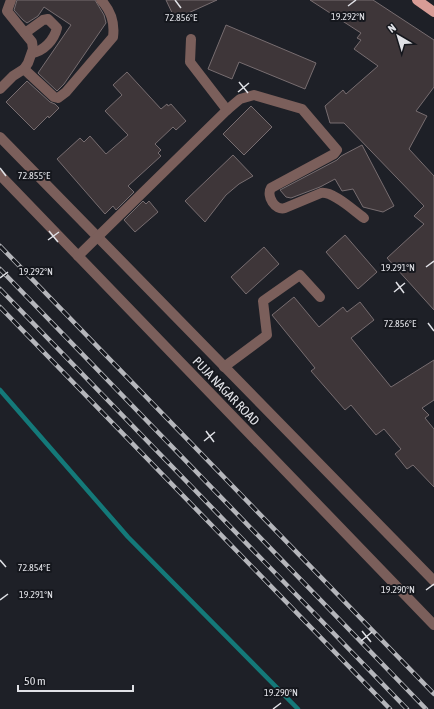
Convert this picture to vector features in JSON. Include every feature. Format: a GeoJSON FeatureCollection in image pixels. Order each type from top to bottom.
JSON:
{"type":"FeatureCollection","features":[{"type":"Feature","properties":{"kind":"main road"},"geometry":{"type":"LineString","coordinates":[[417,0],[434,12]]}},
{"type":"Feature","properties":{"kind":"street"},"geometry":{"type":"LineString","coordinates":[[0,89],[13,76],[24,69],[33,49],[32,42],[8,11],[11,0]]}},
{"type":"Feature","properties":{"kind":"street"},"geometry":{"type":"LineString","coordinates":[[24,69],[54,97],[58,98],[66,92],[113,37],[113,22],[109,9],[101,0]]}},
{"type":"Feature","properties":{"kind":"street"},"geometry":{"type":"LineString","coordinates":[[25,33],[43,20],[48,19],[57,28],[55,36],[38,52],[32,53]]}},
{"type":"Feature","properties":{"kind":"street"},"geometry":{"type":"LineString","coordinates":[[191,39],[190,62],[227,110]]}},
{"type":"Feature","properties":{"kind":"street"},"geometry":{"type":"LineString","coordinates":[[78,256],[227,110],[240,99],[254,95],[302,108],[337,148],[337,152],[271,188],[269,197],[277,207],[281,209],[325,192],[332,195],[364,218]]}},
{"type":"Feature","properties":{"kind":"street","name":"PUJA NAGAR ROAD"},"geometry":{"type":"LineString","coordinates":[[0,137],[434,581]]}},
{"type":"Feature","properties":{"kind":"street","name":"PUJA NAGAR ROAD"},"geometry":{"type":"LineString","coordinates":[[0,175],[434,625]]}},
{"type":"Feature","properties":{"kind":"street"},"geometry":{"type":"LineString","coordinates":[[224,367],[267,335],[263,301],[300,275],[320,297]]}},
{"type":"Feature","properties":{"kind":"building"},"geometry":{"type":"Polygon","coordinates":[[[17,0],[95,0],[104,15],[106,23],[64,84],[57,91],[38,73],[71,25],[44,7],[38,16],[27,23],[14,10],[17,0]]]}},
{"type":"Feature","properties":{"kind":"building"},"geometry":{"type":"Polygon","coordinates":[[[166,0],[217,0],[175,19],[166,0]]]}},
{"type":"Feature","properties":{"kind":"building"},"geometry":{"type":"Polygon","coordinates":[[[310,0],[373,0],[434,40],[434,87],[416,111],[427,116],[409,149],[434,176],[434,310],[387,258],[424,224],[414,216],[424,206],[344,123],[330,123],[325,106],[343,90],[346,94],[378,66],[354,49],[361,40],[357,38],[361,33],[310,0]]]}},
{"type":"Feature","properties":{"kind":"building"},"geometry":{"type":"Polygon","coordinates":[[[226,25],[316,63],[305,89],[239,62],[232,79],[208,69],[226,25]]]}},
{"type":"Feature","properties":{"kind":"building"},"geometry":{"type":"Polygon","coordinates":[[[127,72],[161,109],[167,104],[168,106],[171,104],[186,121],[176,130],[173,127],[155,144],[161,150],[158,153],[161,156],[128,186],[134,192],[116,210],[113,206],[105,214],[57,159],[80,138],[84,142],[90,136],[106,154],[128,135],[105,111],[122,95],[113,85],[127,72]]]}},
{"type":"Feature","properties":{"kind":"building"},"geometry":{"type":"Polygon","coordinates":[[[27,81],[50,102],[59,108],[49,118],[48,116],[34,130],[6,102],[27,81]]]}},
{"type":"Feature","properties":{"kind":"building"},"geometry":{"type":"Polygon","coordinates":[[[251,106],[272,127],[244,155],[223,134],[251,106]]]}},
{"type":"Feature","properties":{"kind":"building"},"geometry":{"type":"Polygon","coordinates":[[[362,145],[394,206],[383,212],[363,207],[353,189],[342,191],[335,179],[320,187],[291,198],[286,197],[280,190],[337,160],[341,156],[362,145]]]}},
{"type":"Feature","properties":{"kind":"building"},"geometry":{"type":"Polygon","coordinates":[[[233,155],[253,176],[239,184],[226,195],[205,222],[185,201],[233,155]]]}},
{"type":"Feature","properties":{"kind":"building"},"geometry":{"type":"Polygon","coordinates":[[[143,201],[146,204],[149,201],[158,212],[135,232],[124,220],[143,201]]]}},
{"type":"Feature","properties":{"kind":"building"},"geometry":{"type":"Polygon","coordinates":[[[345,235],[377,272],[358,289],[326,252],[345,235]]]}},
{"type":"Feature","properties":{"kind":"building"},"geometry":{"type":"Polygon","coordinates":[[[264,247],[279,264],[246,294],[231,277],[264,247]]]}},
{"type":"Feature","properties":{"kind":"building"},"geometry":{"type":"Polygon","coordinates":[[[294,297],[319,327],[343,307],[347,312],[360,302],[374,320],[351,338],[391,387],[434,360],[434,400],[422,408],[429,415],[425,418],[434,429],[434,487],[413,465],[407,469],[395,454],[401,449],[384,429],[376,435],[351,405],[345,410],[311,371],[315,368],[272,315],[294,297]]]}},
{"type":"Feature","properties":{"kind":"waterway"},"geometry":{"type":"LineString","coordinates":[[0,390],[128,537],[298,709]]}},
{"type":"Feature","properties":{"kind":"railway"},"geometry":{"type":"LineString","coordinates":[[0,246],[434,694]]}},
{"type":"Feature","properties":{"kind":"railway"},"geometry":{"type":"LineString","coordinates":[[0,269],[426,709]]}},
{"type":"Feature","properties":{"kind":"railway"},"geometry":{"type":"LineString","coordinates":[[0,289],[407,709]]}},
{"type":"Feature","properties":{"kind":"railway"},"geometry":{"type":"LineString","coordinates":[[0,307],[390,709]]}}]}
